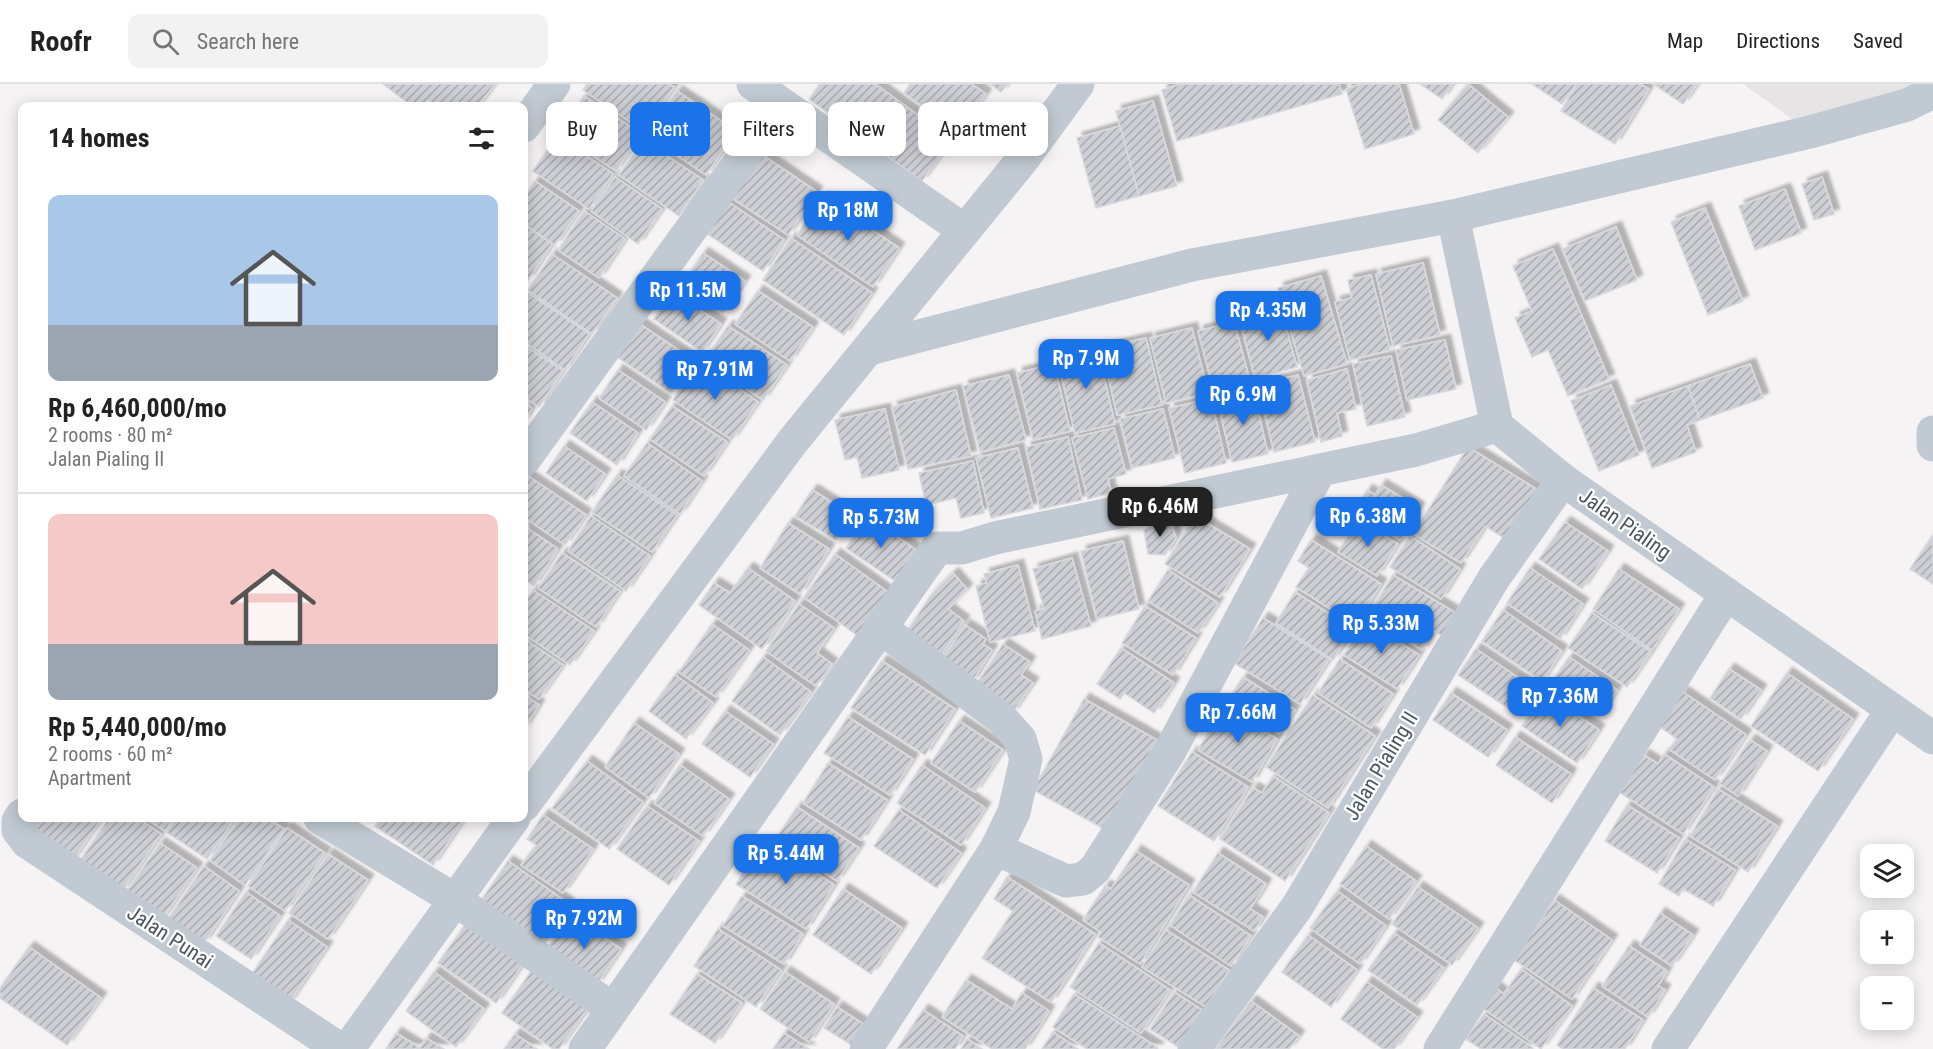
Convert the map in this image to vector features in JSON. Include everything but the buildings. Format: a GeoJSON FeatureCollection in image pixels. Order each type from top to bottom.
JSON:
{"type":"FeatureCollection","features":[{"type":"Feature","properties":{"kind":"street"},"geometry":{"type":"LineString","coordinates":[[528,120],[554,84]]}},
{"type":"Feature","properties":{"kind":"street"},"geometry":{"type":"LineString","coordinates":[[753,84],[777,102]]}},
{"type":"Feature","properties":{"kind":"street"},"geometry":{"type":"LineString","coordinates":[[528,800],[743,506],[793,441],[1023,159],[1078,84]]}},
{"type":"Feature","properties":{"kind":"street"},"geometry":{"type":"LineString","coordinates":[[869,350],[1192,265],[1453,216],[1844,123],[1908,105],[1933,92]]}},
{"type":"Feature","properties":{"kind":"street"},"geometry":{"type":"LineString","coordinates":[[816,129],[964,230]]}},
{"type":"Feature","properties":{"kind":"street"},"geometry":{"type":"LineString","coordinates":[[528,453],[744,156]]}},
{"type":"Feature","properties":{"kind":"street"},"geometry":{"type":"LineString","coordinates":[[585,1049],[938,548],[962,548],[995,538],[1416,450],[1497,426],[1453,216]]}},
{"type":"Feature","properties":{"kind":"street","name":"Jalan Pialing"},"geometry":{"type":"LineString","coordinates":[[1497,426],[1563,480],[1933,738]]}},
{"type":"Feature","properties":{"kind":"street"},"geometry":{"type":"LineString","coordinates":[[1933,432],[1933,445]]}},
{"type":"Feature","properties":{"kind":"street"},"geometry":{"type":"LineString","coordinates":[[996,849],[1066,881],[1083,879],[1095,868],[1170,751],[1320,470]]}},
{"type":"Feature","properties":{"kind":"street","name":"Jalan Pialing II"},"geometry":{"type":"LineString","coordinates":[[1199,1047],[1297,907],[1494,578],[1563,480]]}},
{"type":"Feature","properties":{"kind":"street"},"geometry":{"type":"LineString","coordinates":[[1440,1049],[1726,594]]}},
{"type":"Feature","properties":{"kind":"street"},"geometry":{"type":"LineString","coordinates":[[866,1049],[996,849],[1014,812],[1026,759],[1020,739],[1000,718],[881,628]]}},
{"type":"Feature","properties":{"kind":"street"},"geometry":{"type":"LineString","coordinates":[[1668,1049],[1892,710]]}},
{"type":"Feature","properties":{"kind":"street","name":"Jalan Punai"},"geometry":{"type":"LineString","coordinates":[[18,822],[18,830],[27,842],[340,1049]]}},
{"type":"Feature","properties":{"kind":"street"},"geometry":{"type":"LineString","coordinates":[[327,822],[454,899],[613,1010]]}},
{"type":"Feature","properties":{"kind":"street"},"geometry":{"type":"LineString","coordinates":[[348,1049],[511,822]]}},
{"type":"Feature","properties":{"kind":"shaded area"},"geometry":{"type":"Polygon","coordinates":[[[1743,84],[1929,84],[1810,132],[1743,84]]]}}]}
